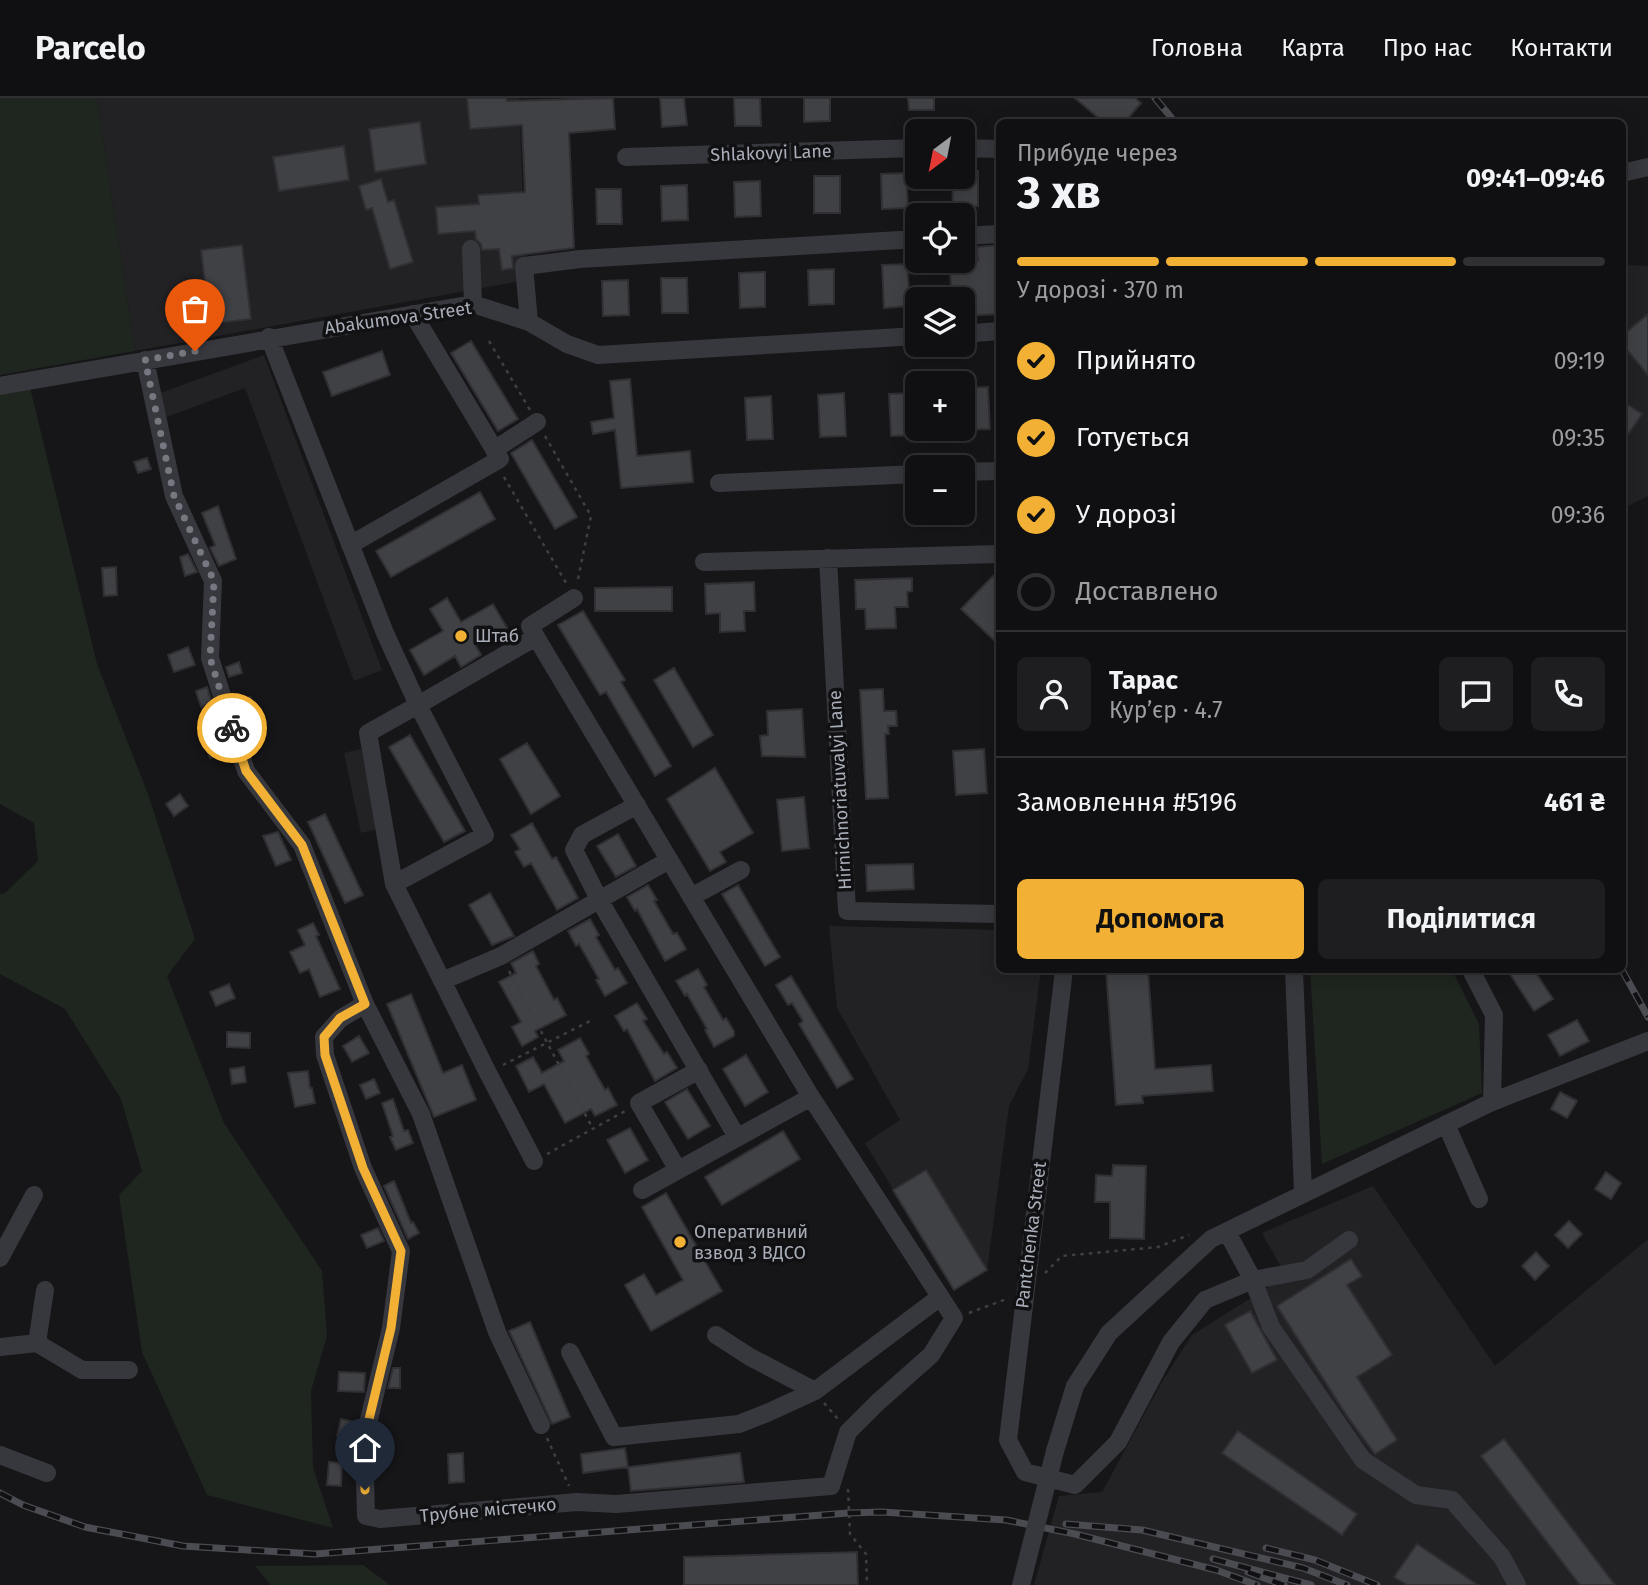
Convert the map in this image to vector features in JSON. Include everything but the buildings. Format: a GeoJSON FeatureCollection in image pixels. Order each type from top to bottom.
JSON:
{"type":"FeatureCollection","features":[{"type":"Feature","properties":{"kind":"street","name":"Shlakovyi Lane"},"geometry":{"type":"LineString","coordinates":[[625,157],[905,148]]}},
{"type":"Feature","properties":{"kind":"street"},"geometry":{"type":"LineString","coordinates":[[975,148],[996,149]]}},
{"type":"Feature","properties":{"kind":"street"},"geometry":{"type":"LineString","coordinates":[[1626,172],[1648,167]]}},
{"type":"Feature","properties":{"kind":"street"},"geometry":{"type":"LineString","coordinates":[[975,235],[996,234]]}},
{"type":"Feature","properties":{"kind":"street"},"geometry":{"type":"LineString","coordinates":[[529,323],[524,266],[580,260],[905,240]]}},
{"type":"Feature","properties":{"kind":"street"},"geometry":{"type":"LineString","coordinates":[[471,249],[473,304]]}},
{"type":"Feature","properties":{"kind":"street","name":"Abakumova Street"},"geometry":{"type":"LineString","coordinates":[[0,386],[269,337],[473,304],[529,323],[567,344],[598,355],[905,337]]}},
{"type":"Feature","properties":{"kind":"street"},"geometry":{"type":"LineString","coordinates":[[413,314],[495,456]]}},
{"type":"Feature","properties":{"kind":"street"},"geometry":{"type":"LineString","coordinates":[[975,333],[996,331]]}},
{"type":"Feature","properties":{"kind":"street"},"geometry":{"type":"LineString","coordinates":[[269,337],[385,633],[418,705],[485,835],[394,884]]}},
{"type":"Feature","properties":{"kind":"street"},"geometry":{"type":"LineString","coordinates":[[145,360],[174,496],[214,581],[210,658],[246,771],[302,845],[365,1004],[421,1114],[497,1332],[541,1426]]}},
{"type":"Feature","properties":{"kind":"street"},"geometry":{"type":"LineString","coordinates":[[350,545],[495,456],[537,422]]}},
{"type":"Feature","properties":{"kind":"street"},"geometry":{"type":"LineString","coordinates":[[975,472],[996,471]]}},
{"type":"Feature","properties":{"kind":"street"},"geometry":{"type":"LineString","coordinates":[[719,483],[905,475]]}},
{"type":"Feature","properties":{"kind":"street"},"geometry":{"type":"LineString","coordinates":[[704,562],[996,554]]}},
{"type":"Feature","properties":{"kind":"street","name":"Hirnichnoriatuvalyi Lane"},"geometry":{"type":"LineString","coordinates":[[828,558],[847,911],[996,914]]}},
{"type":"Feature","properties":{"kind":"street"},"geometry":{"type":"LineString","coordinates":[[574,597],[530,626],[811,1097],[954,1318],[930,1355],[848,1432],[831,1486],[616,1504],[577,1502]]}},
{"type":"Feature","properties":{"kind":"street"},"geometry":{"type":"LineString","coordinates":[[534,1161],[394,884],[368,733],[536,637]]}},
{"type":"Feature","properties":{"kind":"street"},"geometry":{"type":"LineString","coordinates":[[636,805],[582,835],[574,850],[600,901],[737,1137]]}},
{"type":"Feature","properties":{"kind":"street"},"geometry":{"type":"LineString","coordinates":[[442,981],[501,956],[669,860]]}},
{"type":"Feature","properties":{"kind":"street"},"geometry":{"type":"LineString","coordinates":[[691,897],[741,870]]}},
{"type":"Feature","properties":{"kind":"street","name":"Pantchenka Street"},"geometry":{"type":"LineString","coordinates":[[1064,973],[1008,1440],[1025,1472],[1075,1485],[1118,1441],[1171,1342],[1205,1300],[1253,1280]]}},
{"type":"Feature","properties":{"kind":"street"},"geometry":{"type":"LineString","coordinates":[[1294,973],[1303,1193]]}},
{"type":"Feature","properties":{"kind":"street"},"geometry":{"type":"LineString","coordinates":[[1473,973],[1494,1015],[1492,1102]]}},
{"type":"Feature","properties":{"kind":"street","name":"Трубне містечко"},"geometry":{"type":"LineString","coordinates":[[365,1004],[340,1018],[324,1037],[325,1055],[363,1168],[401,1251],[391,1328],[364,1440],[366,1516],[380,1519],[577,1502]]}},
{"type":"Feature","properties":{"kind":"street"},"geometry":{"type":"LineString","coordinates":[[1021,1585],[1055,1451],[1075,1386],[1110,1333],[1219,1236],[1492,1102],[1648,1041]]}},
{"type":"Feature","properties":{"kind":"street"},"geometry":{"type":"LineString","coordinates":[[678,1170],[639,1103],[699,1070]]}},
{"type":"Feature","properties":{"kind":"street"},"geometry":{"type":"LineString","coordinates":[[642,1190],[811,1097]]}},
{"type":"Feature","properties":{"kind":"street"},"geometry":{"type":"LineString","coordinates":[[1446,1124],[1479,1199]]}},
{"type":"Feature","properties":{"kind":"street"},"geometry":{"type":"LineString","coordinates":[[0,1258],[34,1195]]}},
{"type":"Feature","properties":{"kind":"street"},"geometry":{"type":"LineString","coordinates":[[1219,1236],[1253,1280],[1271,1326],[1363,1460],[1416,1495],[1452,1500],[1502,1557],[1517,1585]]}},
{"type":"Feature","properties":{"kind":"street"},"geometry":{"type":"LineString","coordinates":[[1253,1280],[1307,1270],[1349,1240]]}},
{"type":"Feature","properties":{"kind":"street"},"geometry":{"type":"LineString","coordinates":[[37,1343],[45,1290]]}},
{"type":"Feature","properties":{"kind":"street"},"geometry":{"type":"LineString","coordinates":[[570,1352],[614,1437],[739,1424],[814,1391],[940,1297]]}},
{"type":"Feature","properties":{"kind":"street"},"geometry":{"type":"LineString","coordinates":[[716,1335],[750,1357],[814,1391]]}},
{"type":"Feature","properties":{"kind":"street"},"geometry":{"type":"LineString","coordinates":[[0,1347],[37,1343],[82,1370],[129,1370]]}},
{"type":"Feature","properties":{"kind":"street"},"geometry":{"type":"LineString","coordinates":[[0,1455],[47,1473]]}},
{"type":"Feature","properties":{"kind":"path"},"geometry":{"type":"LineString","coordinates":[[489,341],[591,516],[574,597]]}},
{"type":"Feature","properties":{"kind":"path"},"geometry":{"type":"LineString","coordinates":[[495,456],[574,597]]}},
{"type":"Feature","properties":{"kind":"path"},"geometry":{"type":"LineString","coordinates":[[501,956],[545,1044],[593,1129]]}},
{"type":"Feature","properties":{"kind":"path"},"geometry":{"type":"LineString","coordinates":[[488,1073],[594,1019]]}},
{"type":"Feature","properties":{"kind":"path"},"geometry":{"type":"LineString","coordinates":[[534,1161],[639,1103]]}},
{"type":"Feature","properties":{"kind":"path"},"geometry":{"type":"LineString","coordinates":[[1043,1274],[1062,1256],[1158,1247],[1197,1232],[1219,1236]]}},
{"type":"Feature","properties":{"kind":"path"},"geometry":{"type":"LineString","coordinates":[[954,1318],[1024,1293]]}},
{"type":"Feature","properties":{"kind":"path"},"geometry":{"type":"LineString","coordinates":[[814,1391],[848,1432]]}},
{"type":"Feature","properties":{"kind":"path","name":"Трубне містечко"},"geometry":{"type":"LineString","coordinates":[[541,1426],[577,1502]]}},
{"type":"Feature","properties":{"kind":"path"},"geometry":{"type":"LineString","coordinates":[[848,1480],[850,1534],[866,1554],[867,1585]]}},
{"type":"Feature","properties":{"kind":"shaded area"},"geometry":{"type":"Polygon","coordinates":[[[0,98],[97,98],[135,351],[0,375],[0,98]]]}},
{"type":"Feature","properties":{"kind":"shaded area"},"geometry":{"type":"Polygon","coordinates":[[[97,98],[519,98],[526,280],[135,351],[97,98]]]}},
{"type":"Feature","properties":{"kind":"shaded area"},"geometry":{"type":"Polygon","coordinates":[[[1626,266],[1648,266],[1648,496],[1626,507],[1626,266]]]}},
{"type":"Feature","properties":{"kind":"shaded area"},"geometry":{"type":"Polygon","coordinates":[[[264,355],[382,670],[354,681],[245,388],[164,418],[155,395],[264,355]]]}},
{"type":"Feature","properties":{"kind":"shaded area"},"geometry":{"type":"Polygon","coordinates":[[[30,387],[97,664],[148,794],[195,939],[167,976],[224,1123],[322,1271],[327,1336],[311,1391],[313,1468],[333,1528],[207,1495],[142,1352],[119,1195],[142,1171],[121,1099],[65,1009],[0,974],[0,894],[5,893],[38,861],[34,823],[0,804],[0,394],[30,387]]]}},
{"type":"Feature","properties":{"kind":"shaded area"},"geometry":{"type":"Polygon","coordinates":[[[361,749],[378,829],[361,833],[344,753],[361,749]]]}},
{"type":"Feature","properties":{"kind":"shaded area"},"geometry":{"type":"Polygon","coordinates":[[[829,926],[996,930],[996,973],[1041,973],[1028,1069],[1009,1106],[987,1270],[954,1290],[865,1143],[900,1120],[837,1008],[829,926]]]}},
{"type":"Feature","properties":{"kind":"shaded area"},"geometry":{"type":"Polygon","coordinates":[[[1310,973],[1454,973],[1479,1024],[1482,1093],[1322,1164],[1310,973]]]}},
{"type":"Feature","properties":{"kind":"shaded area"},"geometry":{"type":"Polygon","coordinates":[[[1373,1186],[1495,1366],[1648,1239],[1648,1585],[1034,1585],[1059,1496],[1102,1492],[1163,1380],[1192,1335],[1286,1276],[1262,1233],[1373,1186]]]}},
{"type":"Feature","properties":{"kind":"shaded area"},"geometry":{"type":"Polygon","coordinates":[[[363,1565],[390,1585],[271,1585],[255,1566],[363,1565]]]}},
{"type":"Feature","properties":{"kind":"railway"},"geometry":{"type":"LineString","coordinates":[[1155,98],[1172,119]]}},
{"type":"Feature","properties":{"kind":"railway"},"geometry":{"type":"LineString","coordinates":[[1624,973],[1648,1017]]}},
{"type":"Feature","properties":{"kind":"railway"},"geometry":{"type":"LineString","coordinates":[[0,1493],[23,1505],[85,1527],[183,1546],[315,1554],[848,1513],[882,1512],[1006,1520],[1075,1534],[1216,1570],[1257,1585]]}},
{"type":"Feature","properties":{"kind":"railway"},"geometry":{"type":"LineString","coordinates":[[1066,1524],[1142,1530],[1303,1568],[1347,1585]]}},
{"type":"Feature","properties":{"kind":"railway"},"geometry":{"type":"LineString","coordinates":[[1266,1548],[1315,1560],[1377,1585]]}},
{"type":"Feature","properties":{"kind":"railway"},"geometry":{"type":"LineString","coordinates":[[1213,1559],[1311,1585]]}},
{"type":"Feature","properties":{"kind":"railway"},"geometry":{"type":"LineString","coordinates":[[1248,1572],[1284,1585]]}},
{"type":"Feature","properties":{"kind":"way so far"},"geometry":{"type":"LineString","coordinates":[[195,351],[145,360],[174,496],[214,581],[210,658],[232,728]]}},
{"type":"Feature","properties":{"kind":"place","name":"Штаб"},"geometry":{"type":"Point","coordinates":[461,636]}},
{"type":"Feature","properties":{"kind":"place","name":"Оперативний взвод 3 ВДСО"},"geometry":{"type":"Point","coordinates":[680,1242]}},
{"type":"Feature","properties":{"kind":"route"},"geometry":{"type":"LineString","coordinates":[[232,728],[246,771],[302,845],[365,1004],[340,1018],[324,1037],[325,1055],[363,1168],[401,1251],[391,1328],[364,1440],[365,1490]]}}]}
